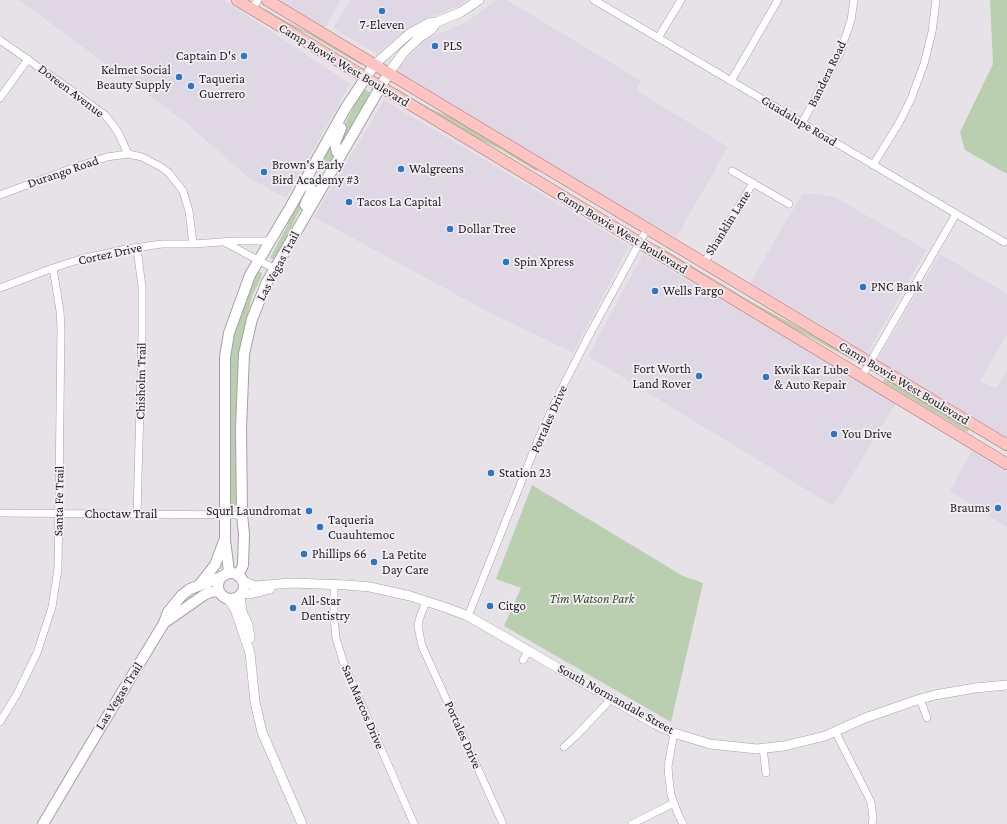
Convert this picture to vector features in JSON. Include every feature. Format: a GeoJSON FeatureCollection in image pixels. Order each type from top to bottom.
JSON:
{"type":"FeatureCollection","features":[{"type":"Feature","properties":{"kind":"main road","name":"Camp Bowie West Boulevard"},"geometry":{"type":"LineString","coordinates":[[237,0],[255,5],[365,78],[1007,464]]}},
{"type":"Feature","properties":{"kind":"main road","name":"Camp Bowie West Boulevard"},"geometry":{"type":"LineString","coordinates":[[267,0],[1007,445]]}},
{"type":"Feature","properties":{"kind":"main road","name":"Las Vegas Trail"},"geometry":{"type":"LineString","coordinates":[[225,540],[225,357],[229,333],[246,285],[269,241],[291,206],[304,180],[345,109],[374,65]]}},
{"type":"Feature","properties":{"kind":"main road","name":"Las Vegas Trail"},"geometry":{"type":"LineString","coordinates":[[240,578],[243,565],[244,534],[242,515],[241,429],[244,354],[252,319],[266,282],[300,227],[388,74]]}},
{"type":"Feature","properties":{"kind":"main road"},"geometry":{"type":"LineString","coordinates":[[341,156],[337,152],[335,143],[346,118],[347,113],[345,109]]}},
{"type":"Feature","properties":{"kind":"main road"},"geometry":{"type":"LineString","coordinates":[[541,183],[548,170]]}},
{"type":"Feature","properties":{"kind":"main road"},"geometry":{"type":"LineString","coordinates":[[300,227],[298,220],[299,216],[312,190],[304,180]]}},
{"type":"Feature","properties":{"kind":"main road"},"geometry":{"type":"LineString","coordinates":[[982,448],[990,435]]}},
{"type":"Feature","properties":{"kind":"main road"},"geometry":{"type":"LineString","coordinates":[[164,623],[168,612],[174,604],[190,589],[200,584],[223,576],[230,574],[240,578],[244,589],[241,594],[236,598],[226,598],[218,591],[217,586],[223,576],[229,572],[225,540]]}},
{"type":"Feature","properties":{"kind":"main road"},"geometry":{"type":"LineString","coordinates":[[200,584],[215,565],[225,540]]}},
{"type":"Feature","properties":{"kind":"main road","name":"Las Vegas Trail"},"geometry":{"type":"LineString","coordinates":[[43,824],[164,623],[204,594],[218,591]]}},
{"type":"Feature","properties":{"kind":"street"},"geometry":{"type":"LineString","coordinates":[[374,65],[409,34],[428,23],[437,22],[461,12],[479,0]]}},
{"type":"Feature","properties":{"kind":"street","name":"Guadalupe Road"},"geometry":{"type":"LineString","coordinates":[[594,0],[1004,242]]}},
{"type":"Feature","properties":{"kind":"street"},"geometry":{"type":"LineString","coordinates":[[658,38],[681,0]]}},
{"type":"Feature","properties":{"kind":"street"},"geometry":{"type":"LineString","coordinates":[[731,81],[778,0]]}},
{"type":"Feature","properties":{"kind":"street","name":"Bandera Road"},"geometry":{"type":"LineString","coordinates":[[802,123],[840,53],[851,20],[854,0]]}},
{"type":"Feature","properties":{"kind":"street"},"geometry":{"type":"LineString","coordinates":[[873,165],[899,123],[911,99],[924,64],[932,32],[936,0]]}},
{"type":"Feature","properties":{"kind":"street"},"geometry":{"type":"LineString","coordinates":[[388,74],[404,52],[420,37],[431,30],[437,22]]}},
{"type":"Feature","properties":{"kind":"street","name":"Doreen Avenue"},"geometry":{"type":"LineString","coordinates":[[0,40],[88,102],[105,116],[114,125],[128,154]]}},
{"type":"Feature","properties":{"kind":"street"},"geometry":{"type":"LineString","coordinates":[[0,98],[28,59]]}},
{"type":"Feature","properties":{"kind":"street"},"geometry":{"type":"LineString","coordinates":[[128,154],[142,157],[150,161],[169,173],[177,182],[183,191],[189,211],[193,244]]}},
{"type":"Feature","properties":{"kind":"street","name":"Durango Road"},"geometry":{"type":"LineString","coordinates":[[0,195],[107,157],[128,154]]}},
{"type":"Feature","properties":{"kind":"street"},"geometry":{"type":"LineString","coordinates":[[732,171],[789,204]]}},
{"type":"Feature","properties":{"kind":"street","name":"Shanklin Lane"},"geometry":{"type":"LineString","coordinates":[[704,263],[753,183]]}},
{"type":"Feature","properties":{"kind":"street"},"geometry":{"type":"LineString","coordinates":[[862,376],[956,214]]}},
{"type":"Feature","properties":{"kind":"street","name":"Portales Drive"},"geometry":{"type":"LineString","coordinates":[[468,616],[538,440],[559,394],[590,333],[647,229]]}},
{"type":"Feature","properties":{"kind":"street","name":"Cortez Drive"},"geometry":{"type":"LineString","coordinates":[[0,288],[53,268],[126,249],[162,244],[269,241]]}},
{"type":"Feature","properties":{"kind":"street"},"geometry":{"type":"LineString","coordinates":[[224,242],[275,269]]}},
{"type":"Feature","properties":{"kind":"street","name":"Chisholm Trail"},"geometry":{"type":"LineString","coordinates":[[136,248],[142,287],[137,514]]}},
{"type":"Feature","properties":{"kind":"street","name":"Santa Fe Trail"},"geometry":{"type":"LineString","coordinates":[[0,722],[27,675],[37,653],[48,622],[56,588],[58,569],[61,329],[60,310],[53,268]]}},
{"type":"Feature","properties":{"kind":"street","name":"Choctaw Trail"},"geometry":{"type":"LineString","coordinates":[[0,513],[242,515]]}},
{"type":"Feature","properties":{"kind":"street","name":"South Normandale Street"},"geometry":{"type":"LineString","coordinates":[[240,578],[255,586],[292,583],[370,587],[426,601],[468,616],[655,724],[674,733],[710,744],[741,748],[784,746],[825,736],[864,718],[920,699],[969,689],[1007,685]]}},
{"type":"Feature","properties":{"kind":"street","name":"San Marcos Drive"},"geometry":{"type":"LineString","coordinates":[[334,584],[336,631],[344,664],[414,824]]}},
{"type":"Feature","properties":{"kind":"street","name":"South Normandale Street"},"geometry":{"type":"LineString","coordinates":[[241,594],[250,594],[271,589],[278,585]]}},
{"type":"Feature","properties":{"kind":"street"},"geometry":{"type":"LineString","coordinates":[[241,594],[242,612],[248,625],[253,688],[258,720],[268,747],[302,824]]}},
{"type":"Feature","properties":{"kind":"street"},"geometry":{"type":"LineString","coordinates":[[226,598],[232,604],[236,612],[250,653]]}},
{"type":"Feature","properties":{"kind":"street","name":"Portales Drive"},"geometry":{"type":"LineString","coordinates":[[426,601],[418,627],[422,646],[503,824]]}},
{"type":"Feature","properties":{"kind":"street"},"geometry":{"type":"LineString","coordinates":[[523,660],[529,650]]}},
{"type":"Feature","properties":{"kind":"street"},"geometry":{"type":"LineString","coordinates":[[564,747],[612,698]]}},
{"type":"Feature","properties":{"kind":"street"},"geometry":{"type":"LineString","coordinates":[[920,699],[927,718]]}},
{"type":"Feature","properties":{"kind":"street"},"geometry":{"type":"LineString","coordinates":[[835,731],[871,802],[873,818],[872,824]]}},
{"type":"Feature","properties":{"kind":"street"},"geometry":{"type":"LineString","coordinates":[[674,733],[668,766],[671,795],[683,824]]}},
{"type":"Feature","properties":{"kind":"street"},"geometry":{"type":"LineString","coordinates":[[763,748],[766,773]]}},
{"type":"Feature","properties":{"kind":"street"},"geometry":{"type":"LineString","coordinates":[[632,824],[674,803]]}},
{"type":"Feature","properties":{"kind":"shaded area"},"geometry":{"type":"Polygon","coordinates":[[[19,0],[224,0],[350,84],[286,198],[248,177],[185,122],[19,0]]]}},
{"type":"Feature","properties":{"kind":"shaded area"},"geometry":{"type":"Polygon","coordinates":[[[278,0],[341,0],[324,28],[278,0]]]}},
{"type":"Feature","properties":{"kind":"shaded area"},"geometry":{"type":"Polygon","coordinates":[[[351,0],[466,0],[459,6],[422,20],[398,36],[377,54],[333,28],[351,0]]]}},
{"type":"Feature","properties":{"kind":"shaded area"},"geometry":{"type":"Polygon","coordinates":[[[496,0],[507,0],[641,81],[636,90],[728,147],[676,238],[391,73],[425,40],[467,22],[496,0]]]}},
{"type":"Feature","properties":{"kind":"shaded area"},"geometry":{"type":"Polygon","coordinates":[[[384,100],[629,246],[573,353],[485,310],[314,217],[384,100]]]}},
{"type":"Feature","properties":{"kind":"shaded area"},"geometry":{"type":"Polygon","coordinates":[[[803,193],[833,196],[926,250],[867,354],[748,286],[803,193]]]}},
{"type":"Feature","properties":{"kind":"shaded area"},"geometry":{"type":"Polygon","coordinates":[[[643,254],[896,403],[833,506],[588,356],[643,254]]]}},
{"type":"Feature","properties":{"kind":"shaded area"},"geometry":{"type":"Polygon","coordinates":[[[940,254],[1007,294],[1007,335],[980,381],[996,388],[1007,369],[1007,439],[876,362],[940,254]]]}},
{"type":"Feature","properties":{"kind":"shaded area"},"geometry":{"type":"Polygon","coordinates":[[[972,451],[1007,472],[1007,527],[950,491],[972,451]]]}},
{"type":"Feature","properties":{"kind":"green space"},"geometry":{"type":"Polygon","coordinates":[[[990,0],[1007,0],[1007,174],[965,150],[960,132],[993,64],[990,0]]]}},
{"type":"Feature","properties":{"kind":"green space"},"geometry":{"type":"Polygon","coordinates":[[[265,9],[320,38],[362,63],[361,65],[308,34],[287,24],[265,11],[265,9]]]}},
{"type":"Feature","properties":{"kind":"green space"},"geometry":{"type":"Polygon","coordinates":[[[393,87],[431,109],[453,118],[538,169],[536,171],[500,149],[476,138],[392,88],[393,87]]]}},
{"type":"Feature","properties":{"kind":"green space"},"geometry":{"type":"Polygon","coordinates":[[[364,89],[371,93],[343,143],[340,145],[339,137],[361,91],[364,89]]]}},
{"type":"Feature","properties":{"kind":"green space"},"geometry":{"type":"Polygon","coordinates":[[[330,146],[334,157],[326,171],[318,167],[330,146]]]}},
{"type":"Feature","properties":{"kind":"green space"},"geometry":{"type":"Polygon","coordinates":[[[307,188],[303,205],[285,242],[275,260],[270,258],[287,226],[294,207],[307,188]]]}},
{"type":"Feature","properties":{"kind":"green space"},"geometry":{"type":"Polygon","coordinates":[[[657,245],[750,301],[853,359],[852,360],[791,328],[656,246],[657,245]]]}},
{"type":"Feature","properties":{"kind":"green space"},"geometry":{"type":"Polygon","coordinates":[[[258,271],[262,273],[261,278],[252,296],[239,353],[237,505],[231,505],[230,355],[233,333],[247,292],[258,271]]]}},
{"type":"Feature","properties":{"kind":"green space"},"geometry":{"type":"Polygon","coordinates":[[[885,378],[969,429],[967,432],[883,382],[885,378]]]}},
{"type":"Feature","properties":{"kind":"green space","name":"Tim Watson Park"},"geometry":{"type":"Polygon","coordinates":[[[532,485],[683,576],[703,583],[671,722],[504,626],[521,588],[496,579],[532,485]]]}},
{"type":"Feature","properties":{"kind":"place","name":"7-Eleven"},"geometry":{"type":"Point","coordinates":[382,11]}},
{"type":"Feature","properties":{"kind":"place","name":"PLS"},"geometry":{"type":"Point","coordinates":[435,46]}},
{"type":"Feature","properties":{"kind":"place","name":"Captain D's"},"geometry":{"type":"Point","coordinates":[244,56]}},
{"type":"Feature","properties":{"kind":"place","name":"Kelmet Social Beauty Supply"},"geometry":{"type":"Point","coordinates":[179,77]}},
{"type":"Feature","properties":{"kind":"place","name":"Taqueria Guerrero"},"geometry":{"type":"Point","coordinates":[191,86]}},
{"type":"Feature","properties":{"kind":"place","name":"Walgreens"},"geometry":{"type":"Point","coordinates":[401,169]}},
{"type":"Feature","properties":{"kind":"place","name":"Brown's Early Bird Academy #3"},"geometry":{"type":"Point","coordinates":[264,172]}},
{"type":"Feature","properties":{"kind":"place","name":"Tacos La Capital"},"geometry":{"type":"Point","coordinates":[349,202]}},
{"type":"Feature","properties":{"kind":"place","name":"Dollar Tree"},"geometry":{"type":"Point","coordinates":[450,229]}},
{"type":"Feature","properties":{"kind":"place","name":"Spin Xpress"},"geometry":{"type":"Point","coordinates":[506,262]}},
{"type":"Feature","properties":{"kind":"place","name":"PNC Bank"},"geometry":{"type":"Point","coordinates":[863,287]}},
{"type":"Feature","properties":{"kind":"place","name":"Wells Fargo"},"geometry":{"type":"Point","coordinates":[655,291]}},
{"type":"Feature","properties":{"kind":"place","name":"Fort Worth Land Rover"},"geometry":{"type":"Point","coordinates":[699,376]}},
{"type":"Feature","properties":{"kind":"place","name":"Kwik Kar Lube & Auto Repair"},"geometry":{"type":"Point","coordinates":[766,377]}},
{"type":"Feature","properties":{"kind":"place","name":"You Drive"},"geometry":{"type":"Point","coordinates":[834,434]}},
{"type":"Feature","properties":{"kind":"place","name":"Station 23"},"geometry":{"type":"Point","coordinates":[491,473]}},
{"type":"Feature","properties":{"kind":"place","name":"Braums"},"geometry":{"type":"Point","coordinates":[998,508]}},
{"type":"Feature","properties":{"kind":"place","name":"Squrl Laundromat"},"geometry":{"type":"Point","coordinates":[309,511]}},
{"type":"Feature","properties":{"kind":"place","name":"Taqueria Cuauhtemoc"},"geometry":{"type":"Point","coordinates":[320,527]}},
{"type":"Feature","properties":{"kind":"place","name":"Phillips 66"},"geometry":{"type":"Point","coordinates":[304,554]}},
{"type":"Feature","properties":{"kind":"place","name":"La Petite Day Care"},"geometry":{"type":"Point","coordinates":[374,562]}},
{"type":"Feature","properties":{"kind":"place","name":"Citgo"},"geometry":{"type":"Point","coordinates":[490,606]}},
{"type":"Feature","properties":{"kind":"place","name":"All-Star Dentistry"},"geometry":{"type":"Point","coordinates":[293,608]}}]}
